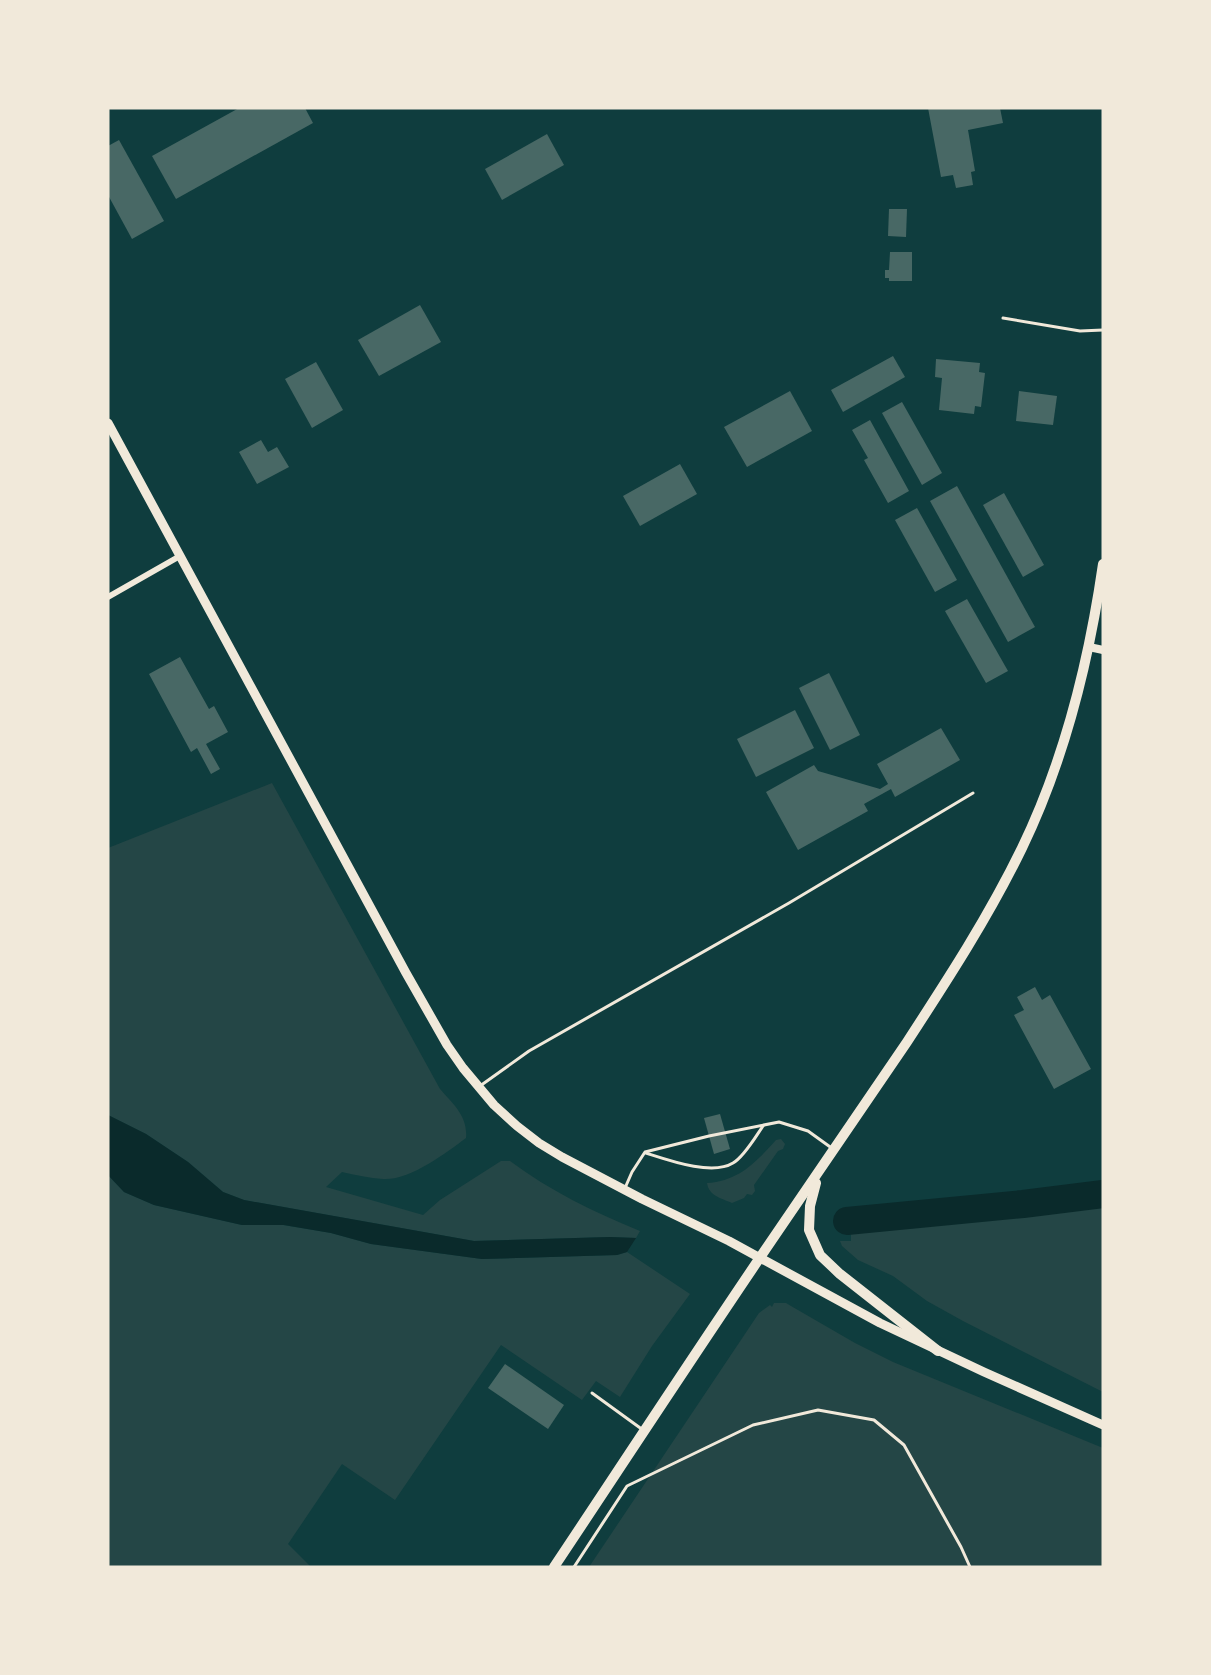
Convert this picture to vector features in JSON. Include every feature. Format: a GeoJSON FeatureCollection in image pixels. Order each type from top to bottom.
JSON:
{"type":"FeatureCollection","features":[{"type":"Feature","properties":{"kind":"highway"},"geometry":{"type":"LineString","coordinates":[[554,1567],[760,1258],[835,1150],[976,935],[1023,847],[1040,807],[1070,721],[1089,647],[1103,564]]}},
{"type":"Feature","properties":{"kind":"highway"},"geometry":{"type":"LineString","coordinates":[[821,1170],[812,1195],[808,1230],[820,1255],[840,1274],[938,1351]]}},
{"type":"Feature","properties":{"kind":"main road"},"geometry":{"type":"LineString","coordinates":[[108,423],[406,974],[447,1045],[479,1088],[517,1126],[562,1157],[760,1258],[880,1323],[1103,1425]]}},
{"type":"Feature","properties":{"kind":"street"},"geometry":{"type":"LineString","coordinates":[[108,597],[180,556]]}},
{"type":"Feature","properties":{"kind":"street"},"geometry":{"type":"LineString","coordinates":[[1089,647],[1103,650]]}},
{"type":"Feature","properties":{"kind":"lane"},"geometry":{"type":"LineString","coordinates":[[1003,318],[1080,331],[1103,330]]}},
{"type":"Feature","properties":{"kind":"lane"},"geometry":{"type":"LineString","coordinates":[[479,1088],[529,1051],[789,903],[972,793]]}},
{"type":"Feature","properties":{"kind":"lane"},"geometry":{"type":"LineString","coordinates":[[624,1190],[645,1152],[779,1122],[808,1131],[835,1150]]}},
{"type":"Feature","properties":{"kind":"lane"},"geometry":{"type":"LineString","coordinates":[[645,1152],[674,1162],[713,1169],[734,1163],[764,1125]]}},
{"type":"Feature","properties":{"kind":"lane"},"geometry":{"type":"LineString","coordinates":[[592,1393],[645,1431]]}},
{"type":"Feature","properties":{"kind":"path"},"geometry":{"type":"LineString","coordinates":[[574,1567],[627,1486],[753,1425],[818,1410],[874,1420],[904,1445],[970,1567]]}},
{"type":"Feature","properties":{"kind":"shaded area"},"geometry":{"type":"Polygon","coordinates":[[[272,783],[440,1089],[462,1117],[466,1130],[466,1138],[458,1144],[427,1165],[404,1176],[383,1179],[342,1172],[326,1187],[423,1215],[440,1200],[501,1161],[510,1161],[573,1200],[640,1231],[636,1238],[474,1241],[244,1200],[223,1192],[188,1162],[146,1134],[108,1115],[108,848],[272,783]]]}},
{"type":"Feature","properties":{"kind":"shaded area"},"geometry":{"type":"Polygon","coordinates":[[[108,1115],[146,1134],[188,1162],[223,1192],[244,1200],[474,1241],[636,1238],[627,1252],[617,1255],[482,1259],[371,1244],[331,1233],[284,1225],[242,1225],[154,1205],[124,1192],[108,1175],[108,1115]]]}},
{"type":"Feature","properties":{"kind":"shaded area"},"geometry":{"type":"Polygon","coordinates":[[[781,1139],[785,1144],[783,1149],[778,1151],[754,1185],[755,1191],[752,1195],[747,1194],[744,1198],[732,1203],[710,1191],[707,1183],[728,1179],[738,1174],[754,1163],[776,1140],[781,1139]]]}},
{"type":"Feature","properties":{"kind":"shaded area"},"geometry":{"type":"Polygon","coordinates":[[[108,1175],[124,1192],[154,1205],[242,1225],[283,1225],[331,1233],[371,1244],[482,1259],[617,1255],[627,1252],[690,1294],[652,1346],[620,1397],[596,1381],[582,1400],[501,1345],[395,1500],[342,1464],[288,1544],[311,1567],[108,1567],[108,1175]]]}},
{"type":"Feature","properties":{"kind":"shaded area"},"geometry":{"type":"Polygon","coordinates":[[[1103,1207],[1103,1392],[927,1301],[893,1276],[858,1260],[842,1246],[840,1241],[851,1241],[848,1231],[889,1225],[1043,1210],[1103,1207]]]}},
{"type":"Feature","properties":{"kind":"shaded area"},"geometry":{"type":"Polygon","coordinates":[[[774,1303],[786,1303],[893,1362],[1103,1448],[1103,1567],[589,1567],[759,1313],[770,1305],[772,1307],[774,1303]]]}},
{"type":"Feature","properties":{"kind":"building"},"geometry":{"type":"Polygon","coordinates":[[[239,108],[305,108],[313,123],[176,199],[152,156],[239,108]]]}},
{"type":"Feature","properties":{"kind":"building"},"geometry":{"type":"Polygon","coordinates":[[[928,108],[1000,108],[1003,123],[968,130],[975,171],[971,172],[973,185],[956,188],[953,175],[941,177],[928,108]]]}},
{"type":"Feature","properties":{"kind":"building"},"geometry":{"type":"Polygon","coordinates":[[[547,134],[564,165],[502,200],[485,169],[547,134]]]}},
{"type":"Feature","properties":{"kind":"building"},"geometry":{"type":"Polygon","coordinates":[[[119,140],[164,221],[132,239],[108,195],[108,146],[119,140]]]}},
{"type":"Feature","properties":{"kind":"building"},"geometry":{"type":"Polygon","coordinates":[[[889,209],[907,209],[906,237],[888,236],[889,209]]]}},
{"type":"Feature","properties":{"kind":"building"},"geometry":{"type":"Polygon","coordinates":[[[890,252],[912,252],[912,281],[889,281],[889,278],[885,278],[885,270],[889,270],[890,252]]]}},
{"type":"Feature","properties":{"kind":"building"},"geometry":{"type":"Polygon","coordinates":[[[420,305],[441,342],[379,376],[358,340],[420,305]]]}},
{"type":"Feature","properties":{"kind":"building"},"geometry":{"type":"Polygon","coordinates":[[[893,356],[905,377],[843,412],[831,390],[893,356]]]}},
{"type":"Feature","properties":{"kind":"building"},"geometry":{"type":"Polygon","coordinates":[[[936,359],[980,363],[979,372],[985,373],[981,407],[975,406],[974,414],[939,410],[942,378],[935,377],[936,359]]]}},
{"type":"Feature","properties":{"kind":"building"},"geometry":{"type":"Polygon","coordinates":[[[316,362],[343,410],[312,428],[285,379],[316,362]]]}},
{"type":"Feature","properties":{"kind":"building"},"geometry":{"type":"Polygon","coordinates":[[[790,391],[812,431],[747,467],[724,427],[790,391]]]}},
{"type":"Feature","properties":{"kind":"building"},"geometry":{"type":"Polygon","coordinates":[[[1019,391],[1057,396],[1053,425],[1016,421],[1019,391]]]}},
{"type":"Feature","properties":{"kind":"building"},"geometry":{"type":"Polygon","coordinates":[[[902,402],[942,473],[922,485],[882,413],[902,402]]]}},
{"type":"Feature","properties":{"kind":"building"},"geometry":{"type":"Polygon","coordinates":[[[870,420],[909,491],[888,503],[864,460],[868,458],[852,430],[870,420]]]}},
{"type":"Feature","properties":{"kind":"building"},"geometry":{"type":"Polygon","coordinates":[[[261,440],[268,452],[277,447],[289,467],[257,484],[239,452],[261,440]]]}},
{"type":"Feature","properties":{"kind":"building"},"geometry":{"type":"Polygon","coordinates":[[[680,464],[697,494],[640,526],[623,496],[680,464]]]}},
{"type":"Feature","properties":{"kind":"building"},"geometry":{"type":"Polygon","coordinates":[[[957,486],[1035,627],[1008,642],[930,501],[957,486]]]}},
{"type":"Feature","properties":{"kind":"building"},"geometry":{"type":"Polygon","coordinates":[[[1004,493],[1044,565],[1023,577],[983,505],[1004,493]]]}},
{"type":"Feature","properties":{"kind":"building"},"geometry":{"type":"Polygon","coordinates":[[[917,508],[957,580],[935,592],[895,520],[917,508]]]}},
{"type":"Feature","properties":{"kind":"building"},"geometry":{"type":"Polygon","coordinates":[[[967,599],[1008,671],[986,683],[945,611],[967,599]]]}},
{"type":"Feature","properties":{"kind":"building"},"geometry":{"type":"Polygon","coordinates":[[[180,657],[209,709],[214,706],[228,732],[206,744],[220,769],[211,774],[197,748],[191,752],[149,674],[180,657]]]}},
{"type":"Feature","properties":{"kind":"building"},"geometry":{"type":"Polygon","coordinates":[[[829,673],[860,735],[830,750],[799,688],[829,673]]]}},
{"type":"Feature","properties":{"kind":"building"},"geometry":{"type":"Polygon","coordinates":[[[795,710],[814,748],[756,777],[737,739],[795,710]]]}},
{"type":"Feature","properties":{"kind":"building"},"geometry":{"type":"Polygon","coordinates":[[[941,728],[960,760],[895,797],[891,789],[864,804],[868,811],[798,850],[766,792],[814,765],[818,771],[880,789],[888,784],[877,764],[941,728]]]}},
{"type":"Feature","properties":{"kind":"building"},"geometry":{"type":"Polygon","coordinates":[[[1035,987],[1042,1000],[1050,995],[1091,1069],[1054,1089],[1014,1015],[1024,1010],[1017,997],[1035,987]]]}},
{"type":"Feature","properties":{"kind":"building"},"geometry":{"type":"Polygon","coordinates":[[[720,1114],[730,1149],[714,1154],[704,1118],[720,1114]]]}},
{"type":"Feature","properties":{"kind":"building"},"geometry":{"type":"Polygon","coordinates":[[[505,1364],[564,1405],[548,1429],[488,1388],[505,1364]]]}},
{"type":"Feature","properties":{"kind":"waterway"},"geometry":{"type":"LineString","coordinates":[[847,1221],[1103,1194]]}}]}
